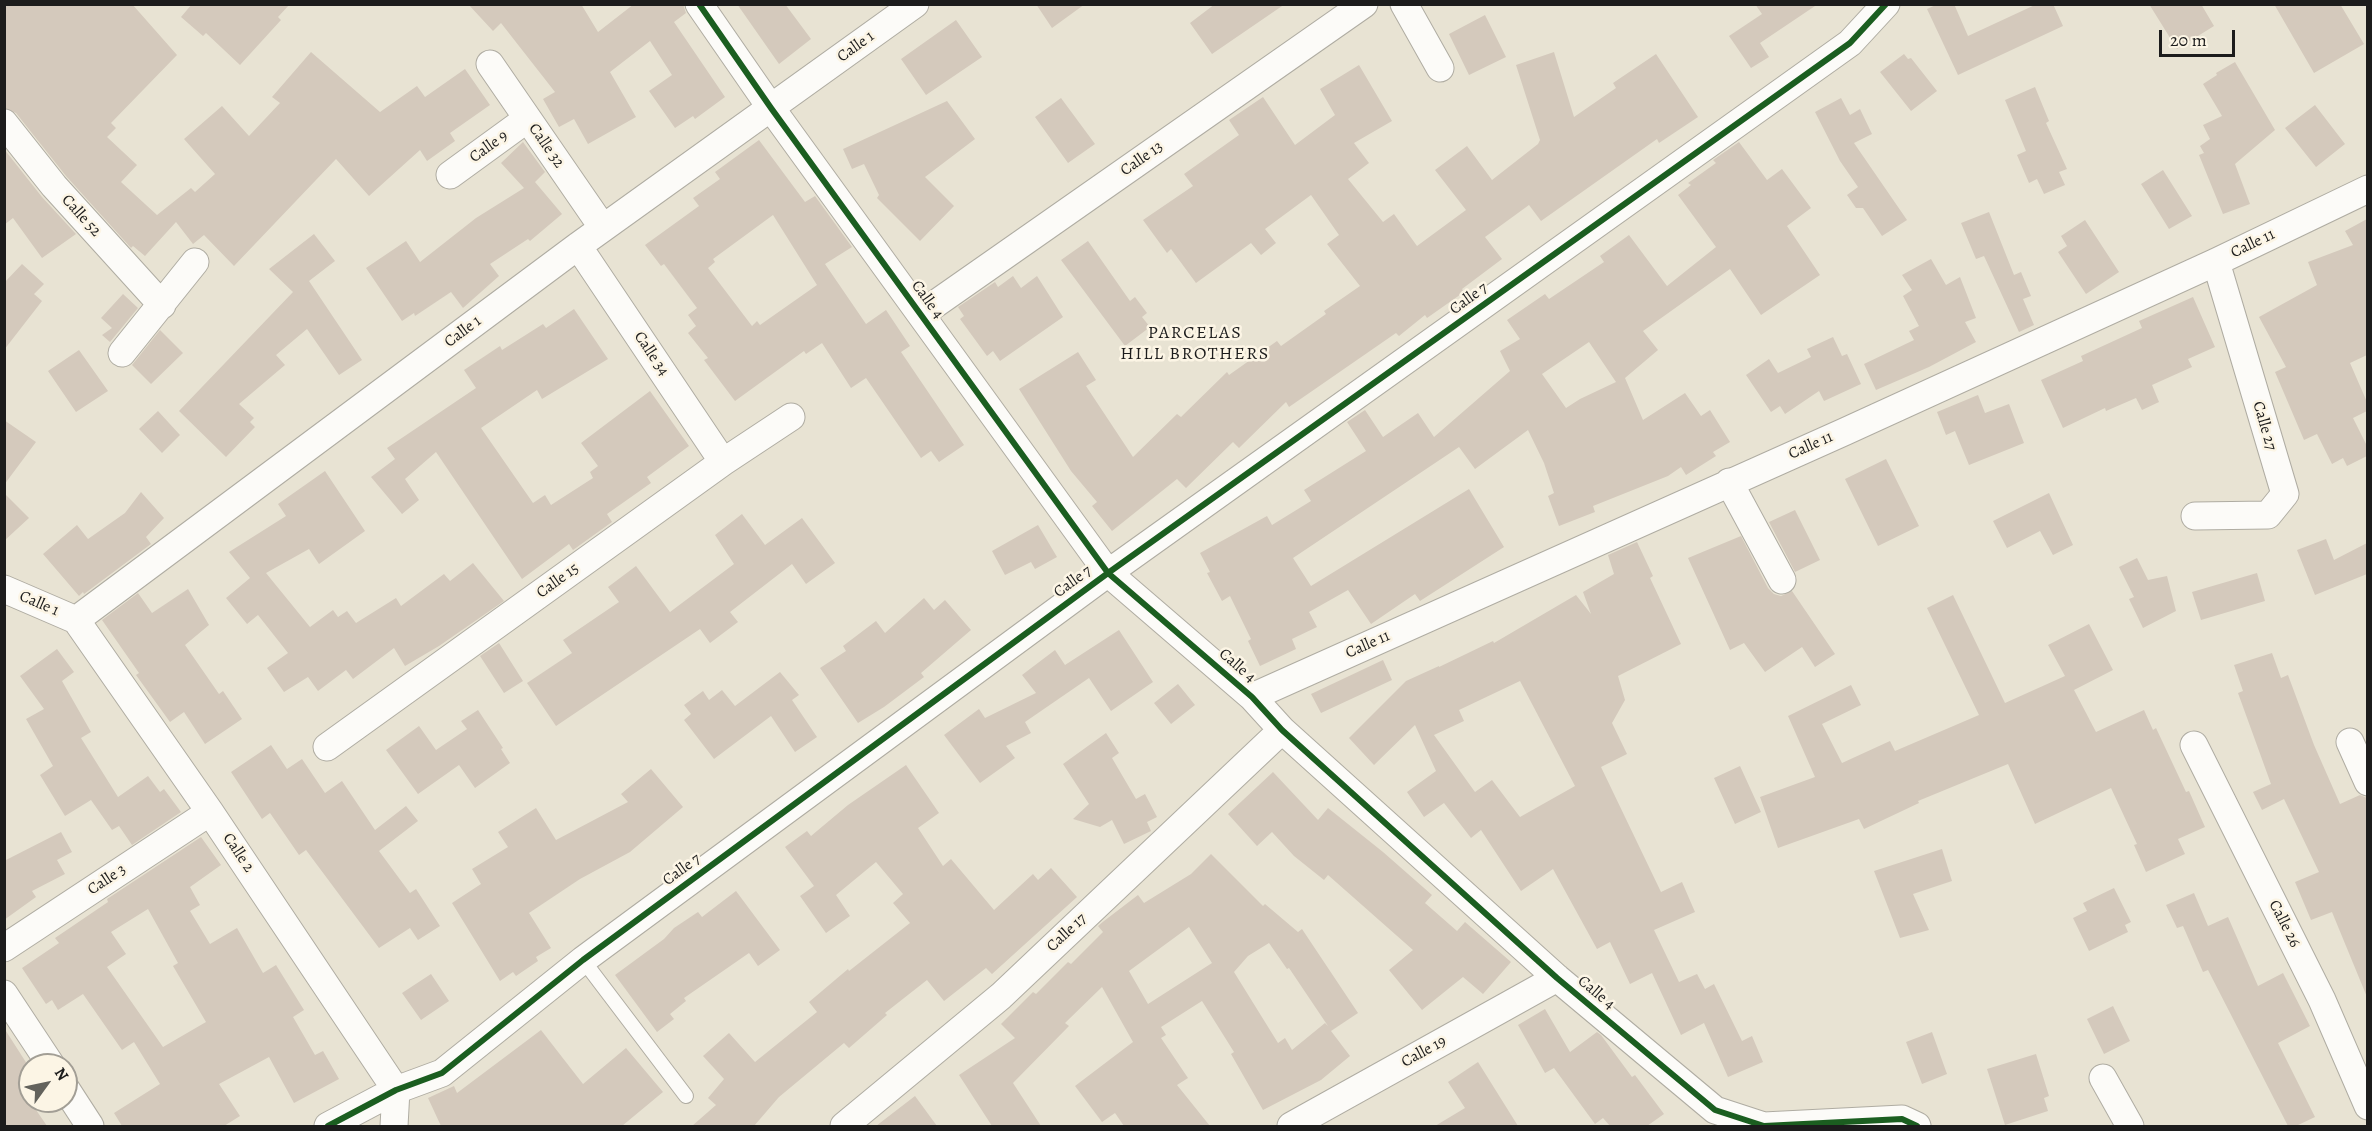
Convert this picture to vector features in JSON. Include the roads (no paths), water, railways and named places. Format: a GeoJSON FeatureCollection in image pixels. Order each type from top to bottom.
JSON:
{"type":"FeatureCollection","features":[{"type":"Feature","properties":{"kind":"street","name":"Calle 4"},"geometry":{"type":"LineString","coordinates":[[699,4],[771,108],[1108,573],[1252,697],[1282,730],[1557,978],[1715,1110],[1764,1126],[1902,1119],[1917,1126]]}},
{"type":"Feature","properties":{"kind":"street","name":"Calle 1"},"geometry":{"type":"LineString","coordinates":[[5,590],[76,620],[578,246],[915,4]]}},
{"type":"Feature","properties":{"kind":"street","name":"Calle 13"},"geometry":{"type":"LineString","coordinates":[[921,314],[1364,4]]}},
{"type":"Feature","properties":{"kind":"street"},"geometry":{"type":"LineString","coordinates":[[1404,4],[1440,68]]}},
{"type":"Feature","properties":{"kind":"street","name":"Calle 7"},"geometry":{"type":"LineString","coordinates":[[328,1126],[396,1090],[442,1073],[583,960],[1108,573],[1850,43],[1886,4]]}},
{"type":"Feature","properties":{"kind":"street","name":"Calle 32"},"geometry":{"type":"LineString","coordinates":[[490,64],[603,228]]}},
{"type":"Feature","properties":{"kind":"street","name":"Calle 9"},"geometry":{"type":"LineString","coordinates":[[450,175],[528,119]]}},
{"type":"Feature","properties":{"kind":"street","name":"Calle 52"},"geometry":{"type":"LineString","coordinates":[[4,123],[54,186],[162,305]]}},
{"type":"Feature","properties":{"kind":"street","name":"Calle 11"},"geometry":{"type":"LineString","coordinates":[[1252,697],[2216,262],[2367,189]]}},
{"type":"Feature","properties":{"kind":"street","name":"Calle 34"},"geometry":{"type":"LineString","coordinates":[[578,246],[723,462]]}},
{"type":"Feature","properties":{"kind":"street"},"geometry":{"type":"LineString","coordinates":[[122,353],[195,262]]}},
{"type":"Feature","properties":{"kind":"street","name":"Calle 27"},"geometry":{"type":"LineString","coordinates":[[2195,516],[2268,515],[2284,494],[2216,262]]}},
{"type":"Feature","properties":{"kind":"street","name":"Calle 15"},"geometry":{"type":"LineString","coordinates":[[327,747],[723,462],[791,417]]}},
{"type":"Feature","properties":{"kind":"street"},"geometry":{"type":"LineString","coordinates":[[1729,482],[1782,580]]}},
{"type":"Feature","properties":{"kind":"street","name":"Calle 2"},"geometry":{"type":"LineString","coordinates":[[76,620],[210,812],[396,1090]]}},
{"type":"Feature","properties":{"kind":"street","name":"Calle 17"},"geometry":{"type":"LineString","coordinates":[[844,1126],[1001,996],[1282,730]]}},
{"type":"Feature","properties":{"kind":"street"},"geometry":{"type":"LineString","coordinates":[[2350,742],[2367,782]]}},
{"type":"Feature","properties":{"kind":"street","name":"Calle 26"},"geometry":{"type":"LineString","coordinates":[[2194,745],[2322,1000],[2367,1106]]}},
{"type":"Feature","properties":{"kind":"street","name":"Calle 3"},"geometry":{"type":"LineString","coordinates":[[4,948],[210,812]]}},
{"type":"Feature","properties":{"kind":"street","name":"Calle 19"},"geometry":{"type":"LineString","coordinates":[[1303,1124],[1557,978]]}},
{"type":"Feature","properties":{"kind":"street"},"geometry":{"type":"LineString","coordinates":[[4,994],[43,1053]]}},
{"type":"Feature","properties":{"kind":"street"},"geometry":{"type":"LineString","coordinates":[[2103,1078],[2130,1126]]}},
{"type":"Feature","properties":{"kind":"street"},"geometry":{"type":"LineString","coordinates":[[394,1126],[396,1090]]}},
{"type":"Feature","properties":{"kind":"street"},"geometry":{"type":"LineString","coordinates":[[78,1108],[90,1126]]}},
{"type":"Feature","properties":{"kind":"lane"},"geometry":{"type":"LineString","coordinates":[[583,960],[686,1096]]}},
{"type":"Feature","properties":{"kind":"district","name":"PARCELAS HILL BROTHERS"},"geometry":{"type":"Point","coordinates":[1195,344]}}]}
